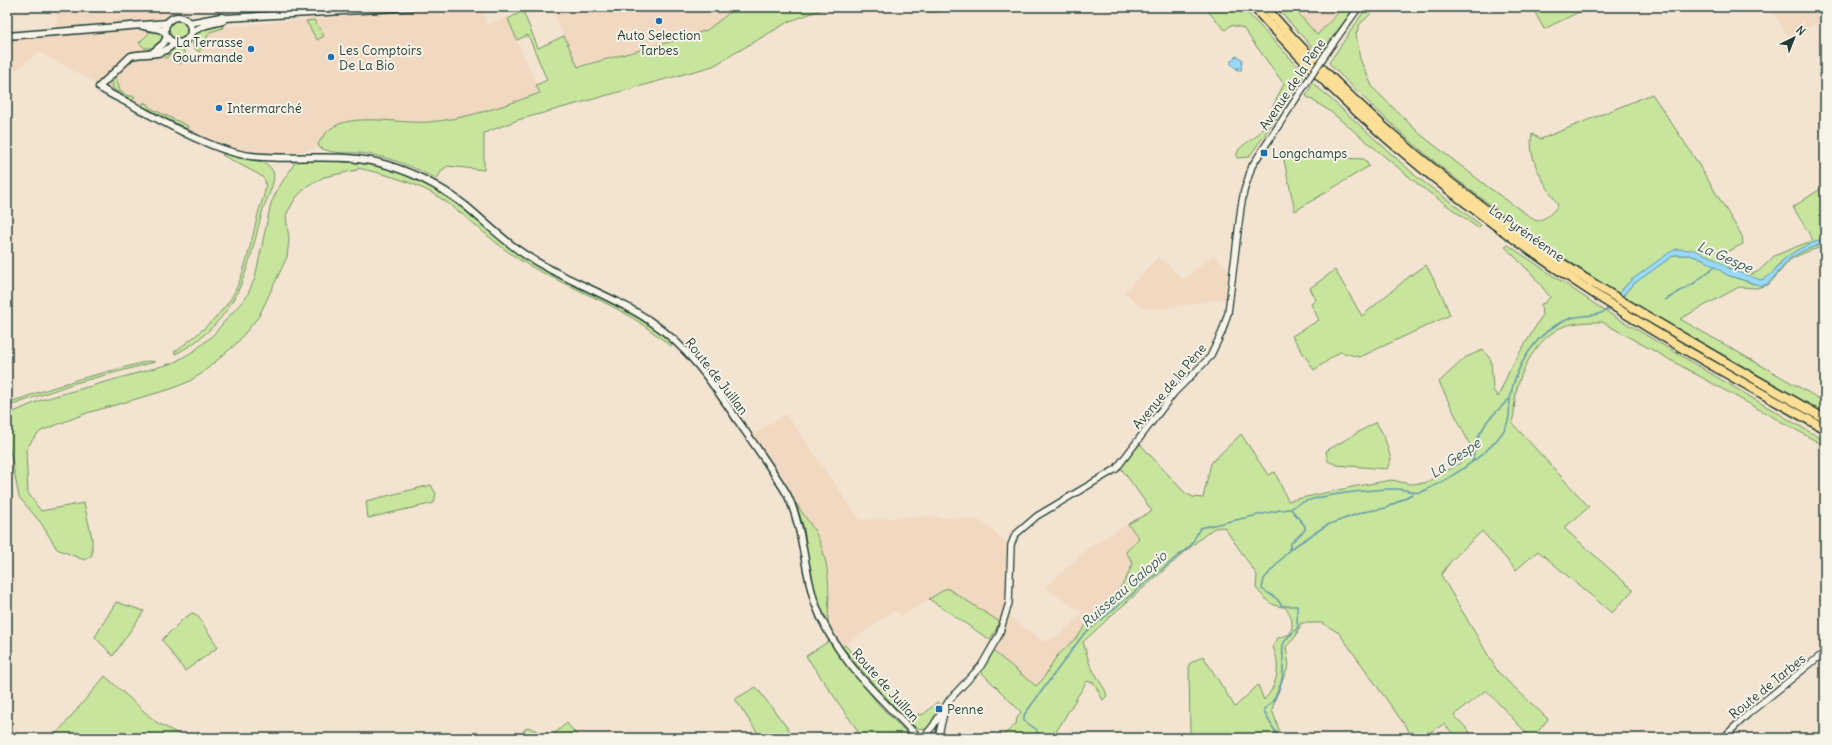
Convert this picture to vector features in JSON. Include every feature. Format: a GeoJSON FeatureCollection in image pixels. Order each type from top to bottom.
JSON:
{"type":"FeatureCollection","features":[{"type":"Feature","properties":{"kind":"highway","name":"La Pyrénéenne"},"geometry":{"type":"LineString","coordinates":[[1254,7],[1307,64],[1350,107],[1462,202],[1517,242],[1603,300],[1825,429]]}},
{"type":"Feature","properties":{"kind":"highway","name":"La Pyrénéenne"},"geometry":{"type":"LineString","coordinates":[[1265,7],[1340,86],[1412,150],[1523,236],[1609,293],[1711,355],[1825,419]]}},
{"type":"Feature","properties":{"kind":"main road"},"geometry":{"type":"LineString","coordinates":[[189,23],[221,17],[225,18],[413,7]]}},
{"type":"Feature","properties":{"kind":"main road"},"geometry":{"type":"LineString","coordinates":[[143,26],[149,23],[167,23],[177,17],[185,19],[189,23],[191,32],[189,38],[184,42],[175,43],[164,52],[152,53]]}},
{"type":"Feature","properties":{"kind":"main road"},"geometry":{"type":"LineString","coordinates":[[191,32],[197,28],[223,21],[225,18]]}},
{"type":"Feature","properties":{"kind":"main road"},"geometry":{"type":"LineString","coordinates":[[152,53],[163,44],[166,35],[167,23]]}},
{"type":"Feature","properties":{"kind":"main road"},"geometry":{"type":"LineString","coordinates":[[7,36],[143,26],[159,29],[175,43]]}},
{"type":"Feature","properties":{"kind":"main road","name":"Route de Juillan"},"geometry":{"type":"LineString","coordinates":[[152,53],[131,56],[101,85],[115,96],[206,142],[234,154],[270,157],[335,157],[375,162],[399,169],[423,179],[449,194],[525,255],[569,280],[650,320],[675,340],[689,355],[724,401],[787,494],[798,520],[809,582],[816,605],[832,638],[852,667],[919,738]]}},
{"type":"Feature","properties":{"kind":"street","name":"Avenue de la Pène"},"geometry":{"type":"LineString","coordinates":[[922,738],[933,726],[950,699],[981,666],[999,635],[1010,603],[1011,545],[1015,535],[1037,516],[1116,469],[1174,393],[1210,357],[1222,332],[1228,313],[1241,208],[1244,191],[1252,166],[1327,52],[1359,7]]}},
{"type":"Feature","properties":{"kind":"street","name":"Route de Tarbes"},"geometry":{"type":"LineString","coordinates":[[1723,738],[1748,714],[1825,652]]}},
{"type":"Feature","properties":{"kind":"street","name":"Avenue de la Pène"},"geometry":{"type":"LineString","coordinates":[[938,738],[945,708]]}},
{"type":"Feature","properties":{"kind":"shaded area"},"geometry":{"type":"Polygon","coordinates":[[[58,7],[178,7],[178,9],[167,17],[157,18],[155,48],[161,55],[167,58],[169,54],[180,59],[178,63],[195,58],[210,31],[224,27],[373,14],[371,7],[484,7],[486,25],[507,17],[540,93],[473,116],[429,122],[411,123],[380,120],[337,125],[318,144],[319,147],[294,153],[253,153],[233,150],[159,117],[39,52],[7,77],[7,40],[61,36],[54,9],[58,7]]]}},
{"type":"Feature","properties":{"kind":"shaded area"},"geometry":{"type":"Polygon","coordinates":[[[551,7],[737,7],[707,30],[673,41],[577,67],[551,7]]]}},
{"type":"Feature","properties":{"kind":"shaded area"},"geometry":{"type":"Polygon","coordinates":[[[1293,7],[1344,7],[1317,35],[1293,7]]]}},
{"type":"Feature","properties":{"kind":"shaded area"},"geometry":{"type":"Polygon","coordinates":[[[1770,7],[1825,7],[1825,20],[1788,36],[1770,7]]]}},
{"type":"Feature","properties":{"kind":"shaded area"},"geometry":{"type":"Polygon","coordinates":[[[1213,255],[1228,269],[1225,299],[1156,309],[1143,308],[1124,292],[1159,257],[1183,280],[1213,255]]]}},
{"type":"Feature","properties":{"kind":"shaded area"},"geometry":{"type":"Polygon","coordinates":[[[786,414],[860,520],[924,516],[979,520],[1008,543],[1007,596],[1003,611],[1044,642],[1059,636],[1081,615],[1080,611],[1045,588],[1087,549],[1128,524],[1139,537],[1133,563],[1126,579],[1112,599],[1092,617],[1078,636],[1056,657],[1043,679],[1036,686],[986,646],[990,640],[947,588],[902,616],[895,610],[842,647],[833,634],[828,622],[830,589],[829,572],[819,539],[752,435],[786,414]]]}},
{"type":"Feature","properties":{"kind":"green space"},"geometry":{"type":"Polygon","coordinates":[[[737,7],[837,7],[820,10],[788,22],[713,66],[518,120],[484,133],[484,170],[448,166],[442,170],[437,179],[411,167],[385,158],[361,153],[343,153],[325,150],[319,147],[318,144],[331,129],[337,125],[347,122],[369,120],[428,122],[457,118],[512,103],[540,93],[536,85],[547,80],[528,35],[517,40],[508,19],[523,11],[538,48],[564,36],[578,67],[707,30],[737,7]]]}},
{"type":"Feature","properties":{"kind":"green space"},"geometry":{"type":"Polygon","coordinates":[[[912,7],[960,7],[930,12],[918,10],[912,7]]]}},
{"type":"Feature","properties":{"kind":"green space"},"geometry":{"type":"Polygon","coordinates":[[[1204,7],[1242,7],[1305,74],[1249,157],[1237,158],[1237,154],[1242,146],[1260,132],[1266,121],[1273,114],[1273,106],[1284,84],[1243,28],[1231,25],[1225,30],[1204,7]]]}},
{"type":"Feature","properties":{"kind":"green space"},"geometry":{"type":"Polygon","coordinates":[[[1276,7],[1293,7],[1317,35],[1344,7],[1355,7],[1319,55],[1276,7]]]}},
{"type":"Feature","properties":{"kind":"green space"},"geometry":{"type":"Polygon","coordinates":[[[1367,7],[1378,7],[1360,24],[1356,34],[1360,59],[1373,88],[1420,134],[1488,187],[1536,221],[1548,216],[1558,205],[1538,171],[1535,163],[1531,144],[1532,134],[1541,139],[1652,94],[1691,152],[1742,236],[1743,244],[1723,254],[1725,259],[1752,274],[1759,271],[1774,256],[1813,240],[1793,207],[1825,186],[1825,238],[1802,248],[1787,257],[1780,263],[1773,273],[1766,279],[1762,280],[1756,280],[1744,276],[1712,261],[1677,249],[1630,281],[1618,294],[1530,234],[1445,170],[1415,145],[1329,63],[1367,7]]]}},
{"type":"Feature","properties":{"kind":"green space"},"geometry":{"type":"Polygon","coordinates":[[[1532,7],[1581,7],[1583,10],[1544,29],[1532,7]]]}},
{"type":"Feature","properties":{"kind":"green space"},"geometry":{"type":"Polygon","coordinates":[[[314,20],[324,36],[317,40],[306,21],[314,20]]]}},
{"type":"Feature","properties":{"kind":"green space"},"geometry":{"type":"Polygon","coordinates":[[[174,21],[182,21],[187,26],[185,37],[182,39],[174,39],[169,34],[169,26],[174,21]]]}},
{"type":"Feature","properties":{"kind":"green space"},"geometry":{"type":"Polygon","coordinates":[[[222,25],[223,28],[210,32],[199,52],[194,48],[193,42],[196,33],[211,26],[222,25]]]}},
{"type":"Feature","properties":{"kind":"green space"},"geometry":{"type":"Polygon","coordinates":[[[152,30],[161,34],[163,37],[162,41],[155,48],[145,48],[139,43],[152,30]]]}},
{"type":"Feature","properties":{"kind":"green space"},"geometry":{"type":"Polygon","coordinates":[[[174,47],[179,47],[184,51],[185,59],[183,62],[178,64],[180,59],[169,54],[167,58],[161,55],[174,47]]]}},
{"type":"Feature","properties":{"kind":"green space"},"geometry":{"type":"Polygon","coordinates":[[[116,77],[120,91],[135,98],[130,101],[130,99],[113,89],[112,82],[116,77]]]}},
{"type":"Feature","properties":{"kind":"green space"},"geometry":{"type":"Polygon","coordinates":[[[1313,83],[1417,177],[1481,225],[1478,228],[1419,185],[1331,112],[1306,96],[1313,83]]]}},
{"type":"Feature","properties":{"kind":"green space"},"geometry":{"type":"Polygon","coordinates":[[[143,103],[146,103],[150,108],[188,126],[187,129],[142,107],[143,103]]]}},
{"type":"Feature","properties":{"kind":"green space"},"geometry":{"type":"Polygon","coordinates":[[[224,154],[265,163],[273,172],[274,180],[263,209],[249,260],[238,292],[218,321],[205,334],[191,345],[175,354],[174,352],[197,335],[211,322],[230,300],[239,282],[264,194],[266,184],[265,180],[260,175],[222,155],[224,154]]]}},
{"type":"Feature","properties":{"kind":"green space"},"geometry":{"type":"Polygon","coordinates":[[[1283,156],[1364,159],[1369,166],[1295,211],[1283,156]]]}},
{"type":"Feature","properties":{"kind":"green space"},"geometry":{"type":"Polygon","coordinates":[[[296,161],[366,164],[379,166],[416,179],[451,199],[509,247],[529,261],[540,268],[626,310],[661,333],[674,344],[671,346],[639,322],[619,310],[552,278],[514,256],[454,207],[423,188],[396,178],[358,168],[357,170],[324,177],[307,186],[295,199],[286,215],[289,240],[287,257],[259,316],[236,344],[201,374],[188,382],[171,389],[87,413],[41,431],[32,440],[26,451],[28,493],[41,511],[84,503],[92,538],[92,555],[84,560],[57,549],[41,523],[19,497],[7,440],[7,415],[41,400],[173,363],[194,351],[212,336],[247,296],[255,278],[271,203],[279,187],[296,161]]]}},
{"type":"Feature","properties":{"kind":"green space"},"geometry":{"type":"Polygon","coordinates":[[[1825,243],[1825,246],[1791,259],[1768,285],[1756,288],[1739,287],[1680,319],[1825,402],[1825,413],[1622,297],[1632,285],[1674,255],[1689,255],[1703,259],[1727,275],[1754,284],[1774,278],[1782,266],[1790,258],[1805,250],[1825,243]]]}},
{"type":"Feature","properties":{"kind":"green space"},"geometry":{"type":"Polygon","coordinates":[[[1508,245],[1602,309],[1825,441],[1825,446],[1602,322],[1581,323],[1565,326],[1552,333],[1537,347],[1526,365],[1518,384],[1512,423],[1589,507],[1564,528],[1633,590],[1612,613],[1538,551],[1516,570],[1482,531],[1450,562],[1441,575],[1498,672],[1548,719],[1533,738],[1531,738],[1486,690],[1454,715],[1469,731],[1472,738],[1457,738],[1444,724],[1420,738],[1414,738],[1339,633],[1322,623],[1301,623],[1296,636],[1286,647],[1289,665],[1277,692],[1272,710],[1282,738],[1187,738],[1190,733],[1189,664],[1203,656],[1235,707],[1258,685],[1264,700],[1269,694],[1277,675],[1277,661],[1273,647],[1278,638],[1290,634],[1292,627],[1291,616],[1285,607],[1272,604],[1265,599],[1256,588],[1257,575],[1224,527],[1214,528],[1200,539],[1083,642],[1090,665],[1105,690],[1107,696],[1103,700],[1094,683],[1087,681],[1056,732],[1050,738],[1000,738],[1016,724],[1017,718],[1021,712],[980,671],[993,651],[1036,686],[1043,679],[1056,657],[1078,636],[1092,617],[1112,599],[1126,579],[1133,563],[1126,552],[1139,538],[1128,524],[1152,511],[1121,468],[1140,444],[1184,492],[1193,497],[1203,498],[1211,463],[1241,434],[1268,475],[1275,472],[1288,501],[1392,480],[1410,484],[1425,483],[1459,464],[1465,458],[1470,445],[1439,382],[1466,357],[1483,350],[1491,360],[1493,390],[1498,397],[1510,369],[1542,316],[1541,304],[1545,303],[1550,297],[1532,274],[1505,247],[1508,245]]]}},
{"type":"Feature","properties":{"kind":"green space"},"geometry":{"type":"Polygon","coordinates":[[[1426,265],[1442,295],[1450,315],[1360,357],[1340,352],[1314,370],[1292,336],[1319,320],[1311,304],[1316,300],[1310,288],[1335,270],[1362,316],[1406,279],[1426,265]]]}},
{"type":"Feature","properties":{"kind":"green space"},"geometry":{"type":"Polygon","coordinates":[[[149,361],[155,362],[75,383],[7,407],[7,403],[79,379],[149,361]]]}},
{"type":"Feature","properties":{"kind":"green space"},"geometry":{"type":"Polygon","coordinates":[[[1376,422],[1384,436],[1391,459],[1387,469],[1337,465],[1328,461],[1326,451],[1376,422]]]}},
{"type":"Feature","properties":{"kind":"green space"},"geometry":{"type":"Polygon","coordinates":[[[431,485],[436,494],[434,503],[368,518],[366,501],[431,485]]]}},
{"type":"Feature","properties":{"kind":"green space"},"geometry":{"type":"Polygon","coordinates":[[[796,503],[814,530],[826,561],[829,600],[828,622],[819,606],[812,584],[804,528],[796,503]]]}},
{"type":"Feature","properties":{"kind":"green space"},"geometry":{"type":"Polygon","coordinates":[[[947,588],[1000,622],[990,640],[929,599],[947,588]]]}},
{"type":"Feature","properties":{"kind":"green space"},"geometry":{"type":"Polygon","coordinates":[[[116,602],[144,611],[113,656],[95,637],[116,602]]]}},
{"type":"Feature","properties":{"kind":"green space"},"geometry":{"type":"Polygon","coordinates":[[[192,613],[197,615],[218,647],[185,671],[162,640],[182,620],[192,613]]]}},
{"type":"Feature","properties":{"kind":"green space"},"geometry":{"type":"Polygon","coordinates":[[[829,641],[879,705],[912,738],[850,738],[858,731],[806,656],[829,641]]]}},
{"type":"Feature","properties":{"kind":"green space"},"geometry":{"type":"Polygon","coordinates":[[[845,645],[879,683],[916,715],[924,714],[937,702],[943,707],[927,729],[917,728],[909,722],[877,688],[842,647],[845,645]]]}},
{"type":"Feature","properties":{"kind":"green space"},"geometry":{"type":"Polygon","coordinates":[[[105,676],[156,722],[186,738],[53,738],[105,676]]]}},
{"type":"Feature","properties":{"kind":"green space"},"geometry":{"type":"Polygon","coordinates":[[[756,687],[795,738],[761,738],[735,699],[756,687]]]}},
{"type":"Feature","properties":{"kind":"green space"},"geometry":{"type":"Polygon","coordinates":[[[567,723],[579,738],[528,738],[523,731],[528,727],[550,737],[567,723]]]}},
{"type":"Feature","properties":{"kind":"water"},"geometry":{"type":"Polygon","coordinates":[[[1236,56],[1242,59],[1241,71],[1238,67],[1237,69],[1239,71],[1231,64],[1231,61],[1236,56]]]}},
{"type":"Feature","properties":{"kind":"water"},"geometry":{"type":"Polygon","coordinates":[[[1825,238],[1825,243],[1805,250],[1790,258],[1769,283],[1762,286],[1727,275],[1703,259],[1689,255],[1674,255],[1632,285],[1609,311],[1606,309],[1630,281],[1670,252],[1677,249],[1694,250],[1714,258],[1731,270],[1761,280],[1769,276],[1784,259],[1792,253],[1825,238]]]}},
{"type":"Feature","properties":{"kind":"waterway"},"geometry":{"type":"LineString","coordinates":[[1665,300],[1696,282],[1715,266]]}},
{"type":"Feature","properties":{"kind":"waterway","name":"La Gespe"},"geometry":{"type":"LineString","coordinates":[[1279,738],[1265,714],[1264,709],[1274,699],[1282,680],[1283,646],[1285,640],[1298,627],[1297,606],[1282,606],[1277,599],[1262,589],[1264,579],[1289,550],[1291,543],[1305,530],[1305,526],[1291,509],[1298,504],[1310,500],[1341,494],[1397,489],[1422,492],[1461,470],[1485,452],[1503,431],[1509,419],[1511,392],[1516,375],[1523,360],[1538,340],[1546,332],[1566,320],[1601,313],[1608,309]]}},
{"type":"Feature","properties":{"kind":"waterway"},"geometry":{"type":"LineString","coordinates":[[1472,462],[1478,437],[1488,420],[1509,399]]}},
{"type":"Feature","properties":{"kind":"waterway"},"geometry":{"type":"LineString","coordinates":[[1289,550],[1327,525],[1363,512],[1386,508],[1412,494]]}},
{"type":"Feature","properties":{"kind":"waterway","name":"Ruisseau Galopio"},"geometry":{"type":"LineString","coordinates":[[1039,738],[1036,729],[1024,721],[1024,715],[1083,635],[1191,545],[1200,528],[1290,509]]}},
{"type":"Feature","properties":{"kind":"place","name":"Auto Selection Tarbes"},"geometry":{"type":"Point","coordinates":[659,21]}},
{"type":"Feature","properties":{"kind":"place","name":"La Terrasse Gourmande"},"geometry":{"type":"Point","coordinates":[251,49]}},
{"type":"Feature","properties":{"kind":"place","name":"Les Comptoirs De La Bio"},"geometry":{"type":"Point","coordinates":[331,57]}},
{"type":"Feature","properties":{"kind":"place","name":"Intermarché"},"geometry":{"type":"Point","coordinates":[219,108]}},
{"type":"Feature","properties":{"kind":"place","name":"Longchamps"},"geometry":{"type":"Point","coordinates":[1264,153]}},
{"type":"Feature","properties":{"kind":"place","name":"Penne"},"geometry":{"type":"Point","coordinates":[939,709]}}]}
